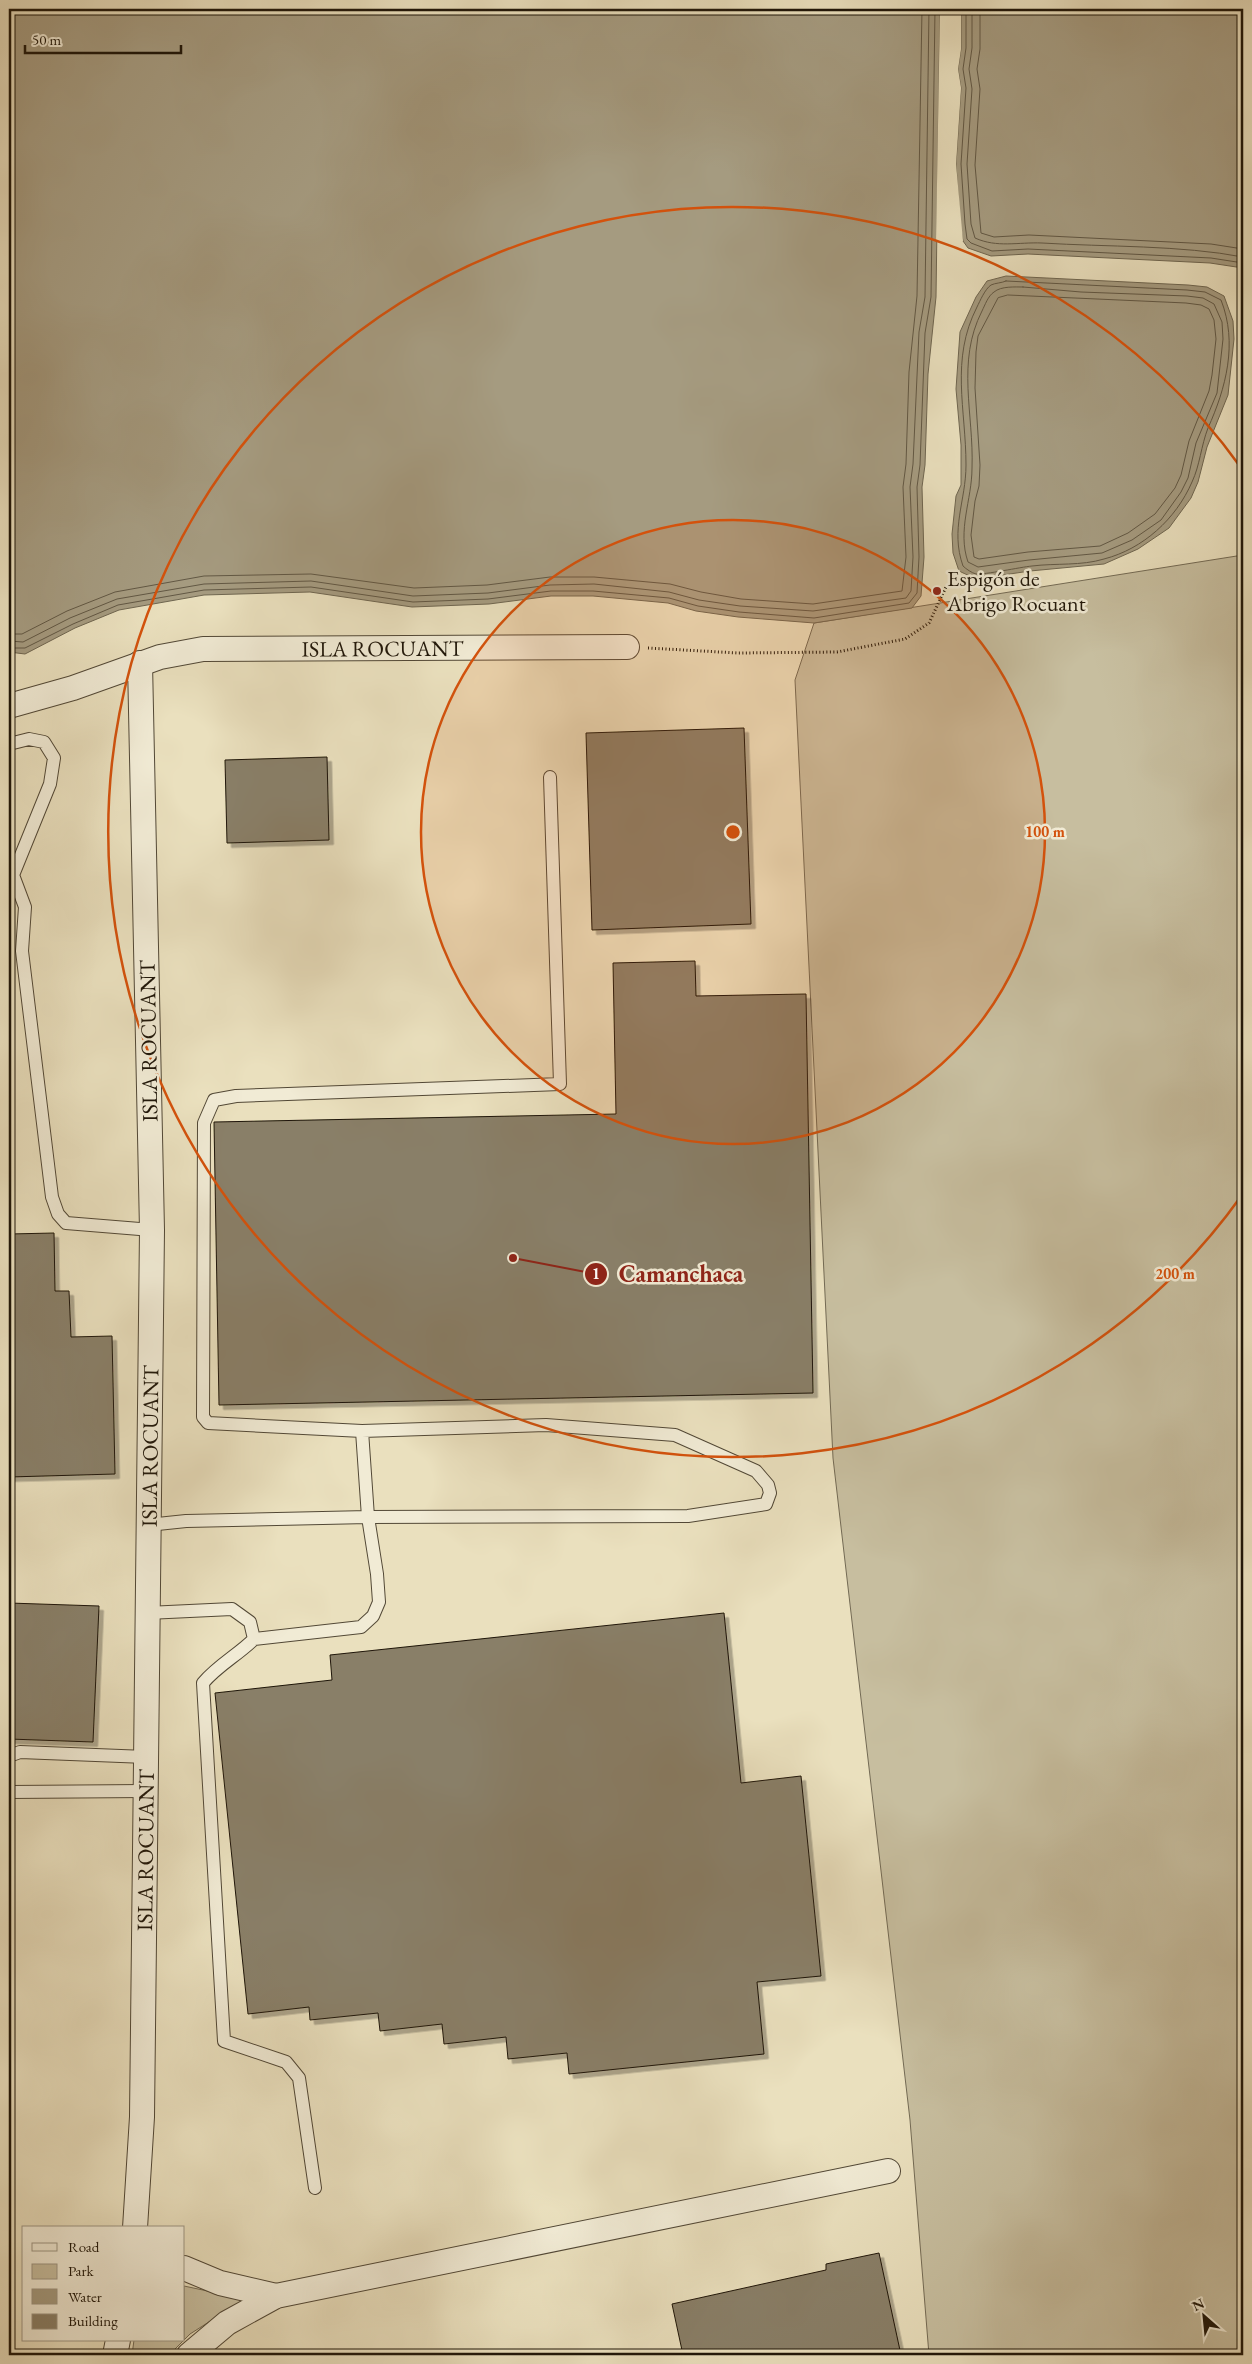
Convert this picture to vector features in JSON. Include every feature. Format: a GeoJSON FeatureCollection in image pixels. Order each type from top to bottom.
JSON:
{"type":"FeatureCollection","features":[{"type":"Feature","properties":{"kind":"street","name":"ISLA ROCUANT"},"geometry":{"type":"LineString","coordinates":[[9,706],[72,688],[140,663],[179,652],[203,649],[627,647]]}},
{"type":"Feature","properties":{"kind":"street","name":"ISLA ROCUANT"},"geometry":{"type":"LineString","coordinates":[[135,2226],[142,2117],[152,1230],[140,663]]}},
{"type":"Feature","properties":{"kind":"street"},"geometry":{"type":"LineString","coordinates":[[189,2355],[227,2323],[276,2296],[888,2171]]}},
{"type":"Feature","properties":{"kind":"street"},"geometry":{"type":"LineString","coordinates":[[185,2268],[220,2283],[276,2296]]}},
{"type":"Feature","properties":{"kind":"street"},"geometry":{"type":"LineString","coordinates":[[115,2355],[118,2342]]}},
{"type":"Feature","properties":{"kind":"lane"},"geometry":{"type":"LineString","coordinates":[[9,744],[29,740],[44,742],[54,758],[50,784],[11,874],[25,907],[22,951],[52,1197],[58,1214],[66,1223],[152,1230]]}},
{"type":"Feature","properties":{"kind":"lane"},"geometry":{"type":"LineString","coordinates":[[148,1525],[186,1521],[368,1517],[688,1516],[766,1504],[770,1493],[768,1485],[756,1471],[675,1435],[546,1425],[362,1431],[208,1423],[203,1417],[204,1122],[214,1100],[236,1096],[560,1084],[550,777]]}},
{"type":"Feature","properties":{"kind":"lane"},"geometry":{"type":"LineString","coordinates":[[314,2188],[299,2078],[286,2062],[224,2041],[203,1683],[214,1670],[241,1652],[254,1639],[361,1627],[373,1616],[379,1602],[377,1574],[368,1517],[362,1431]]}},
{"type":"Feature","properties":{"kind":"lane"},"geometry":{"type":"LineString","coordinates":[[147,1613],[232,1608],[250,1622],[254,1639]]}},
{"type":"Feature","properties":{"kind":"lane"},"geometry":{"type":"LineString","coordinates":[[9,1756],[20,1752],[146,1757]]}},
{"type":"Feature","properties":{"kind":"lane"},"geometry":{"type":"LineString","coordinates":[[9,1792],[145,1791]]}},
{"type":"Feature","properties":{"kind":"path"},"geometry":{"type":"LineString","coordinates":[[627,647],[738,653],[837,652],[905,639],[929,624],[946,587]]}},
{"type":"Feature","properties":{"kind":"green space"},"geometry":{"type":"Polygon","coordinates":[[[1243,555],[1243,2355],[929,2355],[910,2120],[833,1458],[795,680],[814,623],[1243,555]]]}},
{"type":"Feature","properties":{"kind":"green space"},"geometry":{"type":"Polygon","coordinates":[[[185,2286],[245,2299],[190,2334],[185,2339],[185,2286]]]}},
{"type":"Feature","properties":{"kind":"green space"},"geometry":{"type":"Polygon","coordinates":[[[134,2342],[182,2342],[169,2355],[132,2355],[134,2342]]]}},
{"type":"Feature","properties":{"kind":"water"},"geometry":{"type":"Polygon","coordinates":[[[9,9],[940,9],[936,297],[928,374],[925,465],[922,487],[924,557],[921,596],[912,608],[814,623],[738,617],[696,611],[668,603],[593,596],[551,596],[489,604],[412,607],[310,592],[204,595],[119,610],[75,628],[25,654],[9,652],[9,9]]]}},
{"type":"Feature","properties":{"kind":"water"},"geometry":{"type":"Polygon","coordinates":[[[961,9],[1243,9],[1243,268],[1210,263],[1028,254],[991,256],[968,248],[963,241],[960,225],[956,164],[961,88],[958,69],[961,49],[961,9]]]}},
{"type":"Feature","properties":{"kind":"water"},"geometry":{"type":"Polygon","coordinates":[[[1006,276],[1207,287],[1224,296],[1233,321],[1234,339],[1228,395],[1207,447],[1198,482],[1191,498],[1169,528],[1138,549],[1104,564],[1030,571],[976,579],[959,571],[953,553],[952,534],[956,496],[961,485],[961,445],[956,389],[960,332],[976,297],[987,281],[1006,276]]]}},
{"type":"Feature","properties":{"kind":"pier"},"geometry":{"type":"Polygon","coordinates":[[[940,9],[943,9],[938,242],[936,242],[940,9]]]}},
{"type":"Feature","properties":{"kind":"pier"},"geometry":{"type":"Polygon","coordinates":[[[958,9],[961,9],[961,49],[958,69],[961,88],[956,164],[963,241],[960,241],[954,164],[958,88],[955,69],[958,48],[958,9]]]}},
{"type":"Feature","properties":{"kind":"building"},"geometry":{"type":"Polygon","coordinates":[[[744,728],[751,924],[592,930],[586,733],[744,728]]]}},
{"type":"Feature","properties":{"kind":"building"},"geometry":{"type":"Polygon","coordinates":[[[327,757],[329,840],[227,843],[225,760],[327,757]]]}},
{"type":"Feature","properties":{"kind":"building"},"geometry":{"type":"Polygon","coordinates":[[[695,961],[696,996],[806,994],[813,1393],[219,1405],[214,1122],[616,1114],[613,963],[695,961]]]}},
{"type":"Feature","properties":{"kind":"building"},"geometry":{"type":"Polygon","coordinates":[[[54,1233],[55,1291],[69,1291],[71,1337],[112,1336],[115,1474],[9,1477],[9,1234],[54,1233]]]}},
{"type":"Feature","properties":{"kind":"building"},"geometry":{"type":"Polygon","coordinates":[[[9,1603],[99,1606],[93,1742],[9,1739],[9,1603]]]}},
{"type":"Feature","properties":{"kind":"building"},"geometry":{"type":"Polygon","coordinates":[[[724,1613],[741,1783],[801,1776],[821,1976],[757,1982],[764,2054],[569,2074],[567,2053],[508,2059],[506,2037],[444,2044],[442,2024],[380,2031],[378,2013],[310,2020],[309,2007],[248,2014],[215,1693],[332,1680],[330,1655],[724,1613]]]}},
{"type":"Feature","properties":{"kind":"building"},"geometry":{"type":"Polygon","coordinates":[[[879,2253],[901,2355],[683,2355],[672,2304],[826,2270],[826,2264],[879,2253]]]}},
{"type":"Feature","properties":{"kind":"place","name":"Espigón de Abrigo Rocuant"},"geometry":{"type":"Point","coordinates":[937,591]}},
{"type":"Feature","properties":{"kind":"place","name":"Camanchaca"},"geometry":{"type":"Point","coordinates":[513,1258]}}]}
